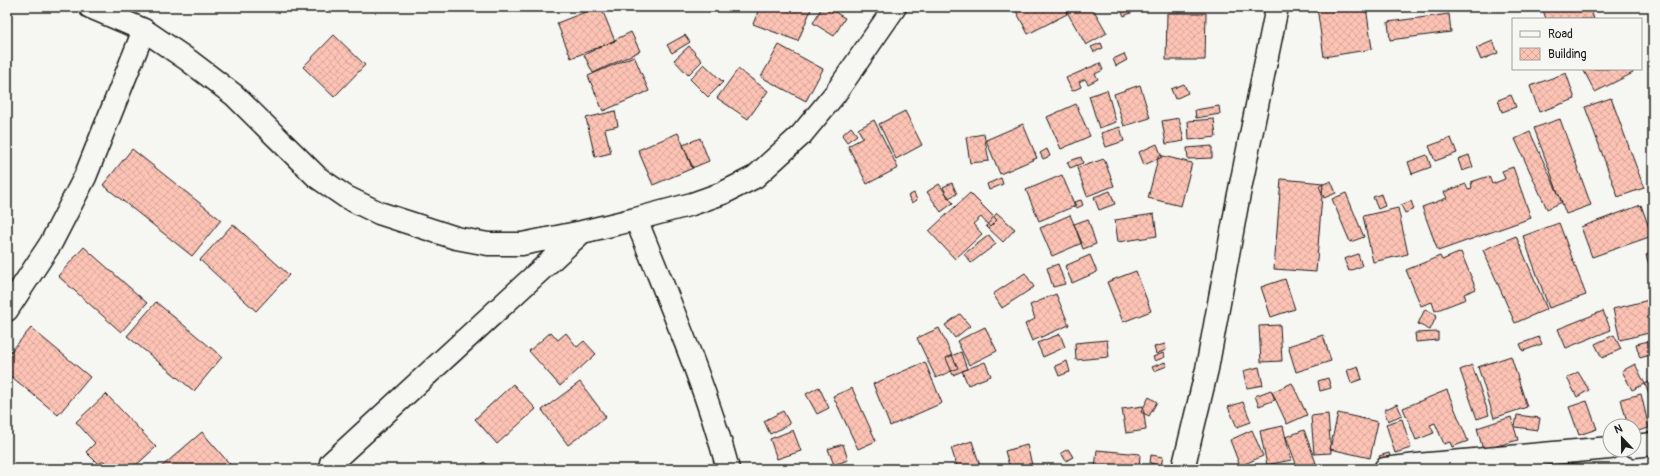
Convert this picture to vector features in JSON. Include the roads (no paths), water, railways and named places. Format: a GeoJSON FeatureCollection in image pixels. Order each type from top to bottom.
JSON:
{"type":"FeatureCollection","features":[{"type":"Feature","properties":{"kind":"street"},"geometry":{"type":"LineString","coordinates":[[90,7],[144,30],[188,60],[234,95],[317,177],[346,197],[379,213],[456,238],[488,244],[522,244],[636,219],[692,204],[723,193],[755,177],[801,135],[835,94],[895,7]]}},
{"type":"Feature","properties":{"kind":"street"},"geometry":{"type":"LineString","coordinates":[[1183,469],[1207,369],[1238,199],[1277,7]]}},
{"type":"Feature","properties":{"kind":"street"},"geometry":{"type":"LineString","coordinates":[[7,310],[51,243],[85,177],[144,30]]}},
{"type":"Feature","properties":{"kind":"street"},"geometry":{"type":"LineString","coordinates":[[636,219],[698,374],[715,423],[728,469]]}},
{"type":"Feature","properties":{"kind":"street"},"geometry":{"type":"LineString","coordinates":[[331,462],[582,232]]}},
{"type":"Feature","properties":{"kind":"street"},"geometry":{"type":"LineString","coordinates":[[1642,445],[1653,444]]}},
{"type":"Feature","properties":{"kind":"street"},"geometry":{"type":"LineString","coordinates":[[1385,469],[1602,449]]}}]}
